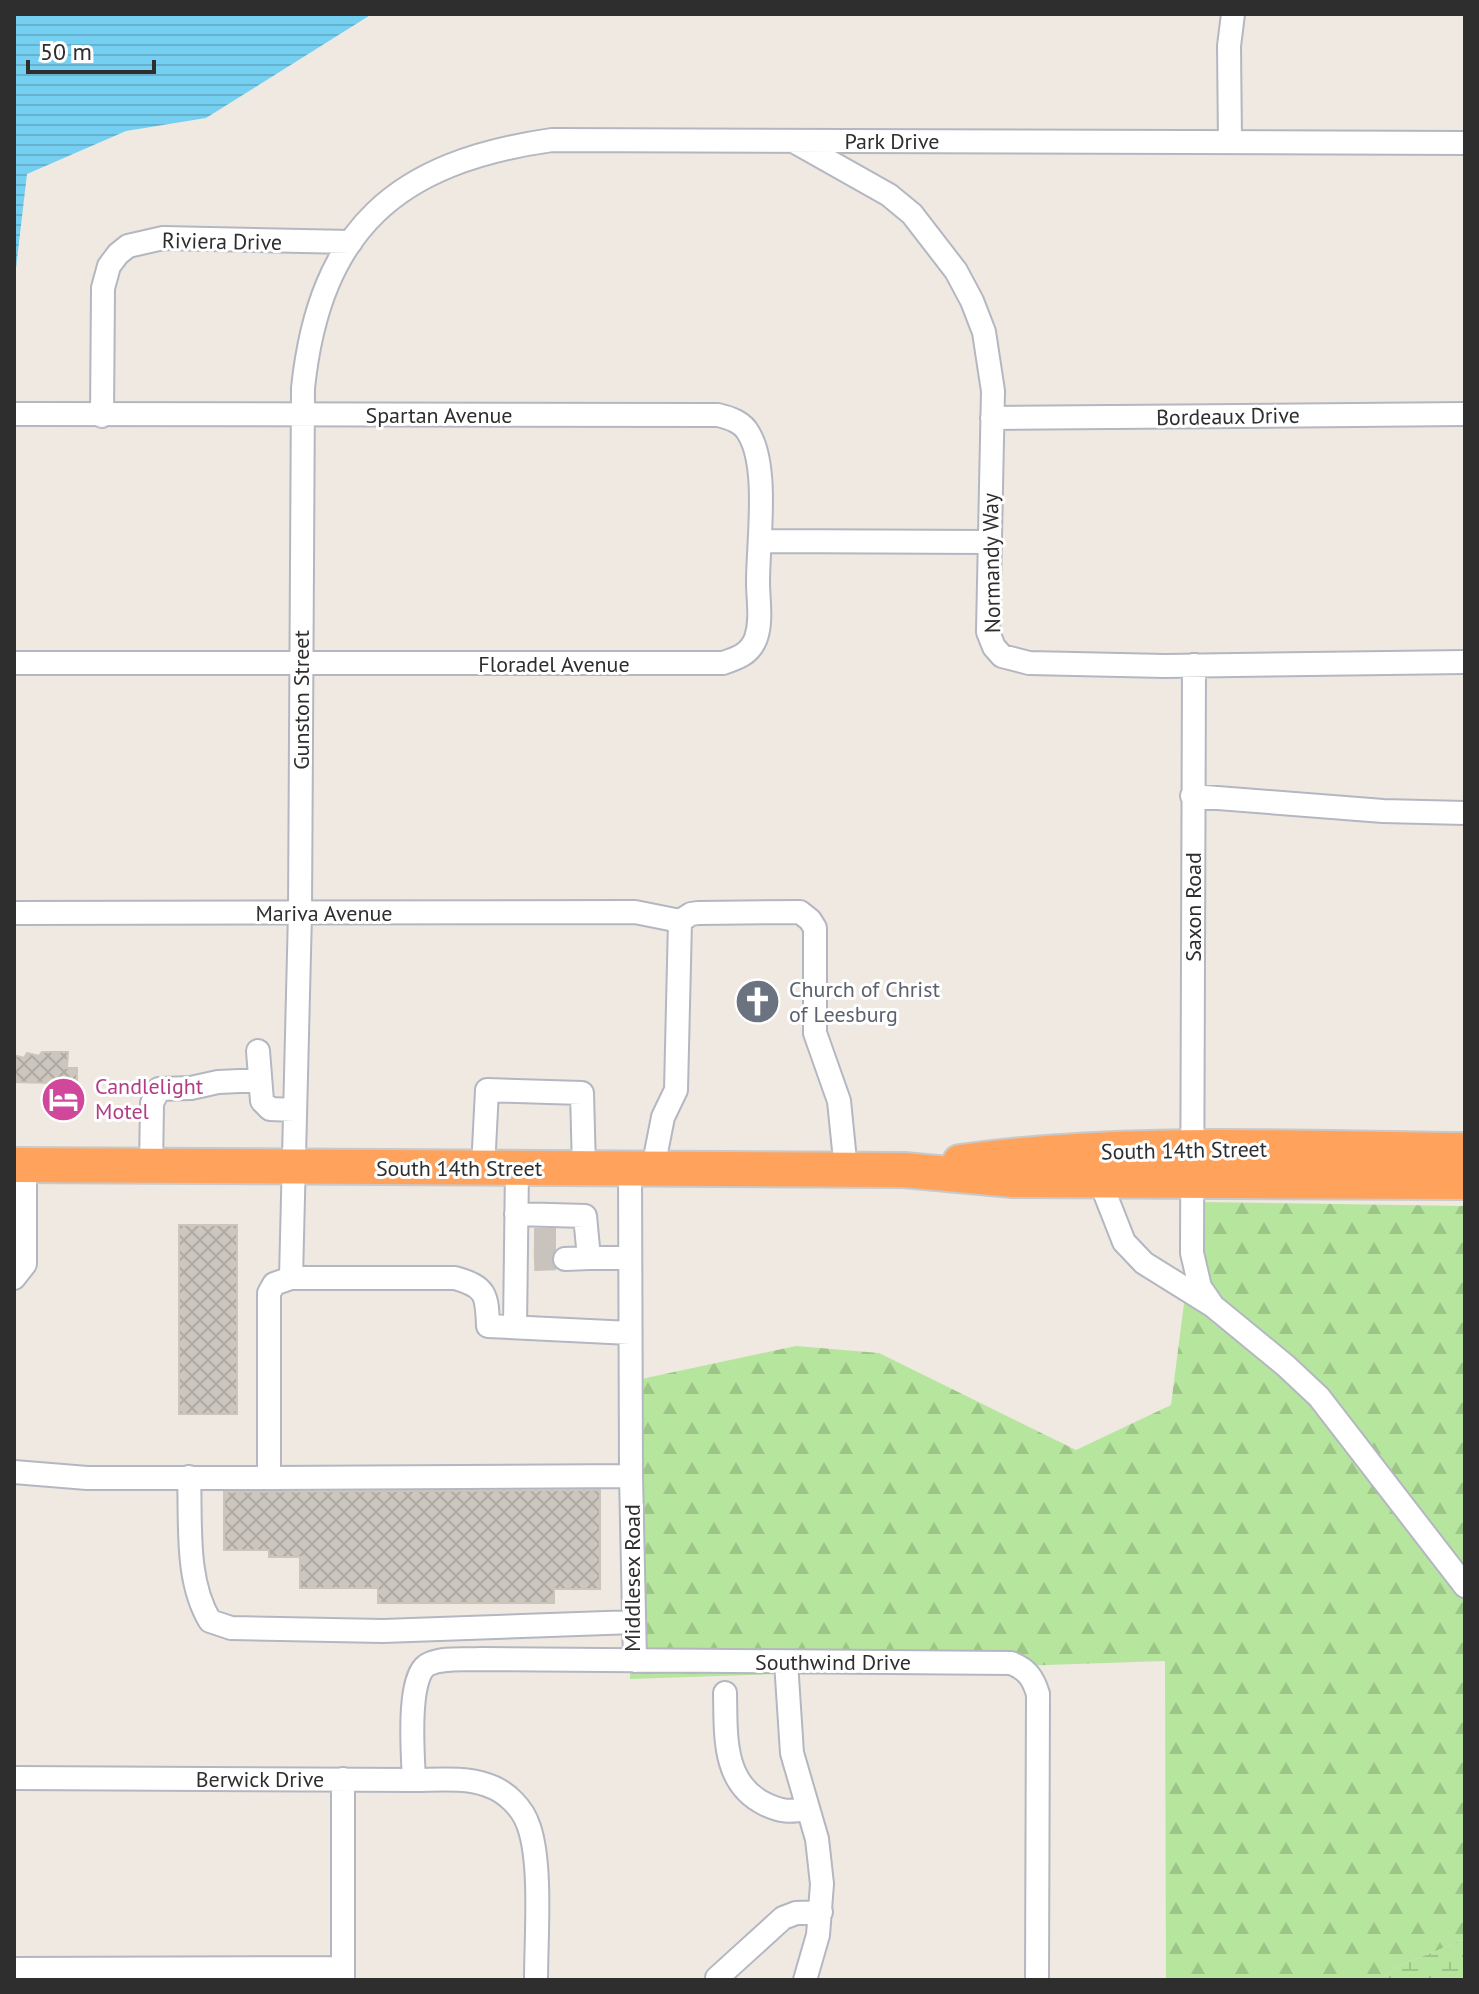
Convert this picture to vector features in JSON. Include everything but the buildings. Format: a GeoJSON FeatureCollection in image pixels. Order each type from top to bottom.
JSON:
{"type":"FeatureCollection","features":[{"type":"Feature","properties":{"kind":"highway","name":"South 14th Street"},"geometry":{"type":"LineString","coordinates":[[904,1170],[1009,1155],[1132,1148],[1465,1150]]}},
{"type":"Feature","properties":{"kind":"highway","name":"South 14th Street"},"geometry":{"type":"LineString","coordinates":[[20,1165],[904,1170],[1013,1180],[1465,1182]]}},
{"type":"Feature","properties":{"kind":"street"},"geometry":{"type":"LineString","coordinates":[[1230,142],[1229,46],[1233,14]]}},
{"type":"Feature","properties":{"kind":"street","name":"Park Drive"},"geometry":{"type":"LineString","coordinates":[[351,242],[368,220],[407,185],[439,169],[490,151],[552,140],[1465,143]]}},
{"type":"Feature","properties":{"kind":"street","name":"Normandy Way"},"geometry":{"type":"LineString","coordinates":[[791,140],[889,195],[912,214],[932,237],[961,281],[984,332],[990,362],[992,418],[988,632],[1002,656],[1029,663],[1465,662]]}},
{"type":"Feature","properties":{"kind":"street","name":"Riviera Drive"},"geometry":{"type":"LineString","coordinates":[[102,416],[103,288],[109,266],[128,246],[163,238],[351,242]]}},
{"type":"Feature","properties":{"kind":"street","name":"Gunston Street"},"geometry":{"type":"LineString","coordinates":[[291,1278],[300,913],[304,376],[312,332],[332,276],[351,242]]}},
{"type":"Feature","properties":{"kind":"street","name":"Spartan Avenue"},"geometry":{"type":"LineString","coordinates":[[14,414],[718,415],[730,418],[749,433],[755,451],[761,510],[760,541]]}},
{"type":"Feature","properties":{"kind":"street","name":"Bordeaux Drive"},"geometry":{"type":"LineString","coordinates":[[992,418],[1465,414]]}},
{"type":"Feature","properties":{"kind":"street"},"geometry":{"type":"LineString","coordinates":[[760,541],[990,542]]}},
{"type":"Feature","properties":{"kind":"street","name":"Floradel Avenue"},"geometry":{"type":"LineString","coordinates":[[14,663],[723,663],[748,652],[755,639],[760,609],[760,541]]}},
{"type":"Feature","properties":{"kind":"street","name":"Saxon Road"},"geometry":{"type":"LineString","coordinates":[[1194,665],[1192,1253],[1200,1287],[1213,1306]]}},
{"type":"Feature","properties":{"kind":"street"},"geometry":{"type":"LineString","coordinates":[[1192,796],[1383,811],[1465,813]]}},
{"type":"Feature","properties":{"kind":"street","name":"Mariva Avenue"},"geometry":{"type":"LineString","coordinates":[[14,913],[635,912],[680,921]]}},
{"type":"Feature","properties":{"kind":"street"},"geometry":{"type":"LineString","coordinates":[[680,921],[698,913],[800,912],[810,920],[815,928],[815,1033],[839,1101],[846,1170]]}},
{"type":"Feature","properties":{"kind":"street","name":"Middlesex Road"},"geometry":{"type":"LineString","coordinates":[[414,1780],[414,1690],[418,1674],[430,1663],[480,1659],[635,1661],[630,1258],[642,1168],[676,1090],[680,921]]}},
{"type":"Feature","properties":{"kind":"street"},"geometry":{"type":"LineString","coordinates":[[258,1051],[262,1101],[276,1110],[294,1110]]}},
{"type":"Feature","properties":{"kind":"street"},"geometry":{"type":"LineString","coordinates":[[151,1167],[152,1103],[159,1089],[259,1080]]}},
{"type":"Feature","properties":{"kind":"street"},"geometry":{"type":"LineString","coordinates":[[483,1168],[487,1090],[582,1093],[584,1168]]}},
{"type":"Feature","properties":{"kind":"street"},"geometry":{"type":"LineString","coordinates":[[14,1278],[25,1264],[20,1165]]}},
{"type":"Feature","properties":{"kind":"street"},"geometry":{"type":"LineString","coordinates":[[515,1327],[525,1250],[516,1214],[517,1168]]}},
{"type":"Feature","properties":{"kind":"street"},"geometry":{"type":"LineString","coordinates":[[1100,1181],[1124,1242],[1144,1263],[1213,1306],[1319,1397],[1465,1586]]}},
{"type":"Feature","properties":{"kind":"street"},"geometry":{"type":"LineString","coordinates":[[516,1214],[585,1216],[577,1248],[630,1258]]}},
{"type":"Feature","properties":{"kind":"street"},"geometry":{"type":"LineString","coordinates":[[269,1478],[269,1293],[274,1284],[291,1278],[455,1278],[476,1284],[485,1294],[488,1326],[630,1333]]}},
{"type":"Feature","properties":{"kind":"street"},"geometry":{"type":"LineString","coordinates":[[14,1472],[87,1478],[631,1476]]}},
{"type":"Feature","properties":{"kind":"street"},"geometry":{"type":"LineString","coordinates":[[189,1477],[192,1552],[198,1597],[210,1621],[220,1625],[231,1628],[383,1631],[634,1622]]}},
{"type":"Feature","properties":{"kind":"street","name":"Southwind Drive"},"geometry":{"type":"LineString","coordinates":[[635,1661],[999,1661],[1021,1667],[1034,1679],[1038,1694],[1037,1980]]}},
{"type":"Feature","properties":{"kind":"street"},"geometry":{"type":"LineString","coordinates":[[786,1662],[792,1753],[817,1839],[820,1862],[821,1912],[805,1980]]}},
{"type":"Feature","properties":{"kind":"street"},"geometry":{"type":"LineString","coordinates":[[725,1693],[726,1742],[741,1786],[754,1799],[782,1811],[807,1809]]}},
{"type":"Feature","properties":{"kind":"street","name":"Berwick Drive"},"geometry":{"type":"LineString","coordinates":[[14,1778],[343,1779],[487,1784],[520,1809],[529,1826],[534,1849],[536,1980]]}},
{"type":"Feature","properties":{"kind":"street"},"geometry":{"type":"LineString","coordinates":[[14,1969],[122,1975],[343,1974],[343,1779]]}},
{"type":"Feature","properties":{"kind":"street"},"geometry":{"type":"LineString","coordinates":[[717,1978],[783,1918],[796,1913],[821,1912]]}},
{"type":"Feature","properties":{"kind":"green space"},"geometry":{"type":"Polygon","coordinates":[[[1202,1202],[1465,1206],[1465,1570],[1220,1301],[1206,1266],[1202,1241],[1202,1202]]]}},
{"type":"Feature","properties":{"kind":"green space"},"geometry":{"type":"Polygon","coordinates":[[[1187,1280],[1209,1318],[1311,1402],[1465,1601],[1465,1939],[1397,1967],[1380,1980],[1166,1980],[1165,1661],[630,1679],[632,1381],[796,1346],[879,1353],[1076,1450],[1171,1405],[1187,1280]]]}},
{"type":"Feature","properties":{"kind":"green space"},"geometry":{"type":"Polygon","coordinates":[[[1465,1939],[1465,1980],[1380,1980],[1397,1967],[1465,1939]]]}},
{"type":"Feature","properties":{"kind":"water"},"geometry":{"type":"Polygon","coordinates":[[[14,14],[372,14],[206,118],[126,131],[27,174],[14,285],[14,14]]]}},
{"type":"Feature","properties":{"kind":"tunnel"},"geometry":{"type":"LineString","coordinates":[[534,1239],[565,1239]]}},
{"type":"Feature","properties":{"kind":"tunnel"},"geometry":{"type":"LineString","coordinates":[[534,1260],[565,1259]]}},
{"type":"Feature","properties":{"kind":"place","name":"Church of Christ of Leesburg"},"geometry":{"type":"Point","coordinates":[758,1002]}},
{"type":"Feature","properties":{"kind":"place","name":"Candlelight Motel"},"geometry":{"type":"Point","coordinates":[64,1099]}}]}
